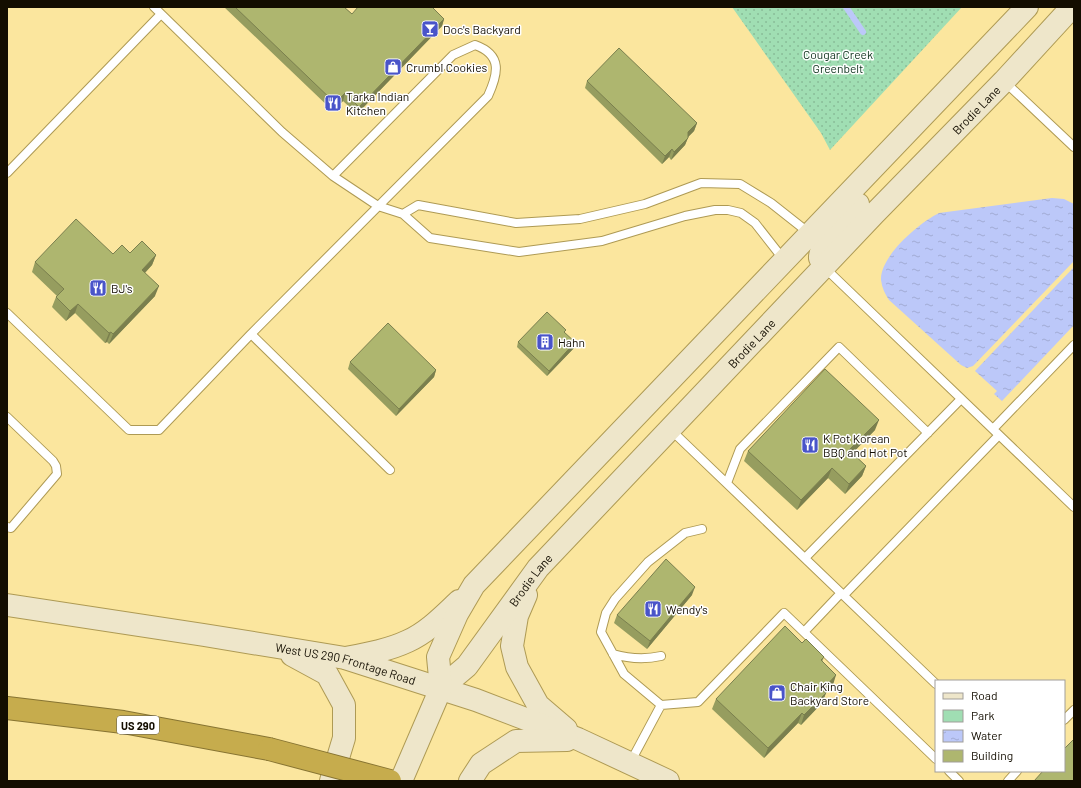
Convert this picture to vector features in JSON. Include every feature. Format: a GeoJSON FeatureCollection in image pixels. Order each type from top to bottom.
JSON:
{"type":"FeatureCollection","features":[{"type":"Feature","properties":{"kind":"highway","name":"US 290"},"geometry":{"type":"LineString","coordinates":[[7,708],[123,722],[269,749],[390,781]]}},
{"type":"Feature","properties":{"kind":"main road","name":"Brodie Lane"},"geometry":{"type":"LineString","coordinates":[[440,688],[467,666],[538,568],[824,267],[1004,81],[1072,7]]}},
{"type":"Feature","properties":{"kind":"main road","name":"Brodie Lane"},"geometry":{"type":"LineString","coordinates":[[402,781],[440,688],[438,657],[457,614],[474,585],[1025,8]]}},
{"type":"Feature","properties":{"kind":"main road"},"geometry":{"type":"LineString","coordinates":[[824,267],[820,258],[822,251],[840,224],[882,179],[895,160],[901,139]]}},
{"type":"Feature","properties":{"kind":"main road"},"geometry":{"type":"LineString","coordinates":[[538,568],[517,616],[512,646],[517,667],[538,705],[578,739]]}},
{"type":"Feature","properties":{"kind":"main road"},"geometry":{"type":"LineString","coordinates":[[345,658],[385,650],[409,641],[437,622],[474,585]]}},
{"type":"Feature","properties":{"kind":"main road","name":"West US 290 Frontage Road"},"geometry":{"type":"LineString","coordinates":[[7,606],[345,658],[440,688],[578,739],[668,781]]}},
{"type":"Feature","properties":{"kind":"main road"},"geometry":{"type":"LineString","coordinates":[[278,647],[327,674],[344,705],[344,738],[331,781]]}},
{"type":"Feature","properties":{"kind":"main road"},"geometry":{"type":"LineString","coordinates":[[470,781],[482,764],[516,741],[578,739]]}},
{"type":"Feature","properties":{"kind":"lane"},"geometry":{"type":"LineString","coordinates":[[154,7],[282,132],[333,176],[378,206],[404,214],[430,238],[519,252],[602,241],[685,216],[715,210],[728,210],[741,213],[755,223],[784,261]]}},
{"type":"Feature","properties":{"kind":"lane"},"geometry":{"type":"LineString","coordinates":[[7,173],[161,14]]}},
{"type":"Feature","properties":{"kind":"lane"},"geometry":{"type":"LineString","coordinates":[[7,313],[129,430],[159,430],[251,334],[488,96],[497,77],[494,59],[485,48],[475,45],[454,55],[333,176]]}},
{"type":"Feature","properties":{"kind":"lane"},"geometry":{"type":"LineString","coordinates":[[1004,81],[1074,147]]}},
{"type":"Feature","properties":{"kind":"lane"},"geometry":{"type":"LineString","coordinates":[[404,214],[418,205],[516,223],[580,219],[645,204],[701,183],[740,184],[771,202],[810,234]]}},
{"type":"Feature","properties":{"kind":"lane"},"geometry":{"type":"LineString","coordinates":[[824,267],[1074,507]]}},
{"type":"Feature","properties":{"kind":"lane"},"geometry":{"type":"LineString","coordinates":[[251,334],[390,470]]}},
{"type":"Feature","properties":{"kind":"lane"},"geometry":{"type":"LineString","coordinates":[[992,428],[1074,345]]}},
{"type":"Feature","properties":{"kind":"lane"},"geometry":{"type":"LineString","coordinates":[[727,484],[740,449],[839,347],[928,433]]}},
{"type":"Feature","properties":{"kind":"lane"},"geometry":{"type":"LineString","coordinates":[[805,558],[961,399]]}},
{"type":"Feature","properties":{"kind":"lane"},"geometry":{"type":"LineString","coordinates":[[7,417],[53,461],[56,466],[57,474],[11,528],[7,527]]}},
{"type":"Feature","properties":{"kind":"lane"},"geometry":{"type":"LineString","coordinates":[[670,429],[935,683]]}},
{"type":"Feature","properties":{"kind":"lane"},"geometry":{"type":"LineString","coordinates":[[804,632],[999,435]]}},
{"type":"Feature","properties":{"kind":"lane"},"geometry":{"type":"LineString","coordinates":[[702,529],[685,533],[648,562],[615,599],[606,613],[601,632],[624,674],[661,705],[698,702],[784,613],[935,758]]}},
{"type":"Feature","properties":{"kind":"lane"},"geometry":{"type":"LineString","coordinates":[[613,654],[626,658],[647,659],[661,656]]}},
{"type":"Feature","properties":{"kind":"lane"},"geometry":{"type":"LineString","coordinates":[[629,764],[661,705]]}},
{"type":"Feature","properties":{"kind":"lane"},"geometry":{"type":"LineString","coordinates":[[1065,719],[1074,710]]}},
{"type":"Feature","properties":{"kind":"lane"},"geometry":{"type":"LineString","coordinates":[[950,772],[959,781]]}},
{"type":"Feature","properties":{"kind":"lane"},"geometry":{"type":"LineString","coordinates":[[1008,781],[1016,772]]}},
{"type":"Feature","properties":{"kind":"green space","name":"Cougar Creek Greenbelt"},"geometry":{"type":"Polygon","coordinates":[[[732,7],[962,7],[830,150],[821,133],[732,7]]]}},
{"type":"Feature","properties":{"kind":"water"},"geometry":{"type":"Polygon","coordinates":[[[1052,198],[1064,199],[1074,204],[1074,261],[973,366],[967,368],[961,365],[889,300],[881,280],[882,271],[887,261],[902,241],[921,224],[939,213],[1052,198]]]}},
{"type":"Feature","properties":{"kind":"water"},"geometry":{"type":"Polygon","coordinates":[[[1074,267],[1074,325],[1002,401],[994,394],[997,391],[975,371],[1074,267]]]}},
{"type":"Feature","properties":{"kind":"building"},"geometry":{"type":"Polygon","coordinates":[[[235,7],[344,7],[352,14],[358,7],[432,7],[444,19],[359,107],[345,93],[335,103],[235,7]]]}},
{"type":"Feature","properties":{"kind":"building"},"geometry":{"type":"Polygon","coordinates":[[[619,48],[697,123],[688,132],[688,138],[674,152],[672,149],[665,156],[587,81],[619,48]]]}},
{"type":"Feature","properties":{"kind":"building","name":"BJ's"},"geometry":{"type":"Polygon","coordinates":[[[76,219],[113,254],[122,245],[130,253],[142,241],[156,255],[142,270],[159,286],[113,334],[111,332],[109,333],[78,304],[70,311],[56,297],[64,289],[35,262],[76,219]]]}},
{"type":"Feature","properties":{"kind":"building","name":"Hahn"},"geometry":{"type":"Polygon","coordinates":[[[547,312],[566,330],[564,332],[575,342],[549,371],[518,342],[547,312]]]}},
{"type":"Feature","properties":{"kind":"building"},"geometry":{"type":"Polygon","coordinates":[[[388,323],[436,370],[399,409],[350,362],[388,323]]]}},
{"type":"Feature","properties":{"kind":"building","name":"K Pot Korean BBQ and Hot Pot"},"geometry":{"type":"Polygon","coordinates":[[[825,369],[879,420],[849,450],[866,466],[849,484],[832,468],[801,500],[748,451],[825,369]]]}},
{"type":"Feature","properties":{"kind":"building","name":"Wendy's"},"geometry":{"type":"Polygon","coordinates":[[[666,559],[695,587],[650,641],[617,615],[666,559]]]}},
{"type":"Feature","properties":{"kind":"building","name":"Chair King Backyard Store"},"geometry":{"type":"Polygon","coordinates":[[[785,626],[802,643],[806,639],[824,657],[821,660],[836,675],[822,690],[826,693],[804,715],[802,713],[768,748],[716,699],[785,626]]]}},
{"type":"Feature","properties":{"kind":"building"},"geometry":{"type":"Polygon","coordinates":[[[1074,739],[1074,781],[1034,781],[1042,772],[1065,772],[1065,748],[1074,739]]]}},
{"type":"Feature","properties":{"kind":"waterway"},"geometry":{"type":"LineString","coordinates":[[846,7],[863,32]]}},
{"type":"Feature","properties":{"kind":"place","name":"Doc's Backyard"},"geometry":{"type":"Point","coordinates":[430,29]}},
{"type":"Feature","properties":{"kind":"place","name":"Crumbl Cookies"},"geometry":{"type":"Point","coordinates":[393,67]}},
{"type":"Feature","properties":{"kind":"place","name":"Tarka Indian Kitchen"},"geometry":{"type":"Point","coordinates":[333,103]}},
{"type":"Feature","properties":{"kind":"place","name":"BJ's"},"geometry":{"type":"Point","coordinates":[98,288]}},
{"type":"Feature","properties":{"kind":"place","name":"Hahn"},"geometry":{"type":"Point","coordinates":[545,342]}},
{"type":"Feature","properties":{"kind":"place","name":"K Pot Korean BBQ and Hot Pot"},"geometry":{"type":"Point","coordinates":[810,445]}},
{"type":"Feature","properties":{"kind":"place","name":"Wendy's"},"geometry":{"type":"Point","coordinates":[653,609]}},
{"type":"Feature","properties":{"kind":"place","name":"Chair King Backyard Store"},"geometry":{"type":"Point","coordinates":[777,693]}}]}
